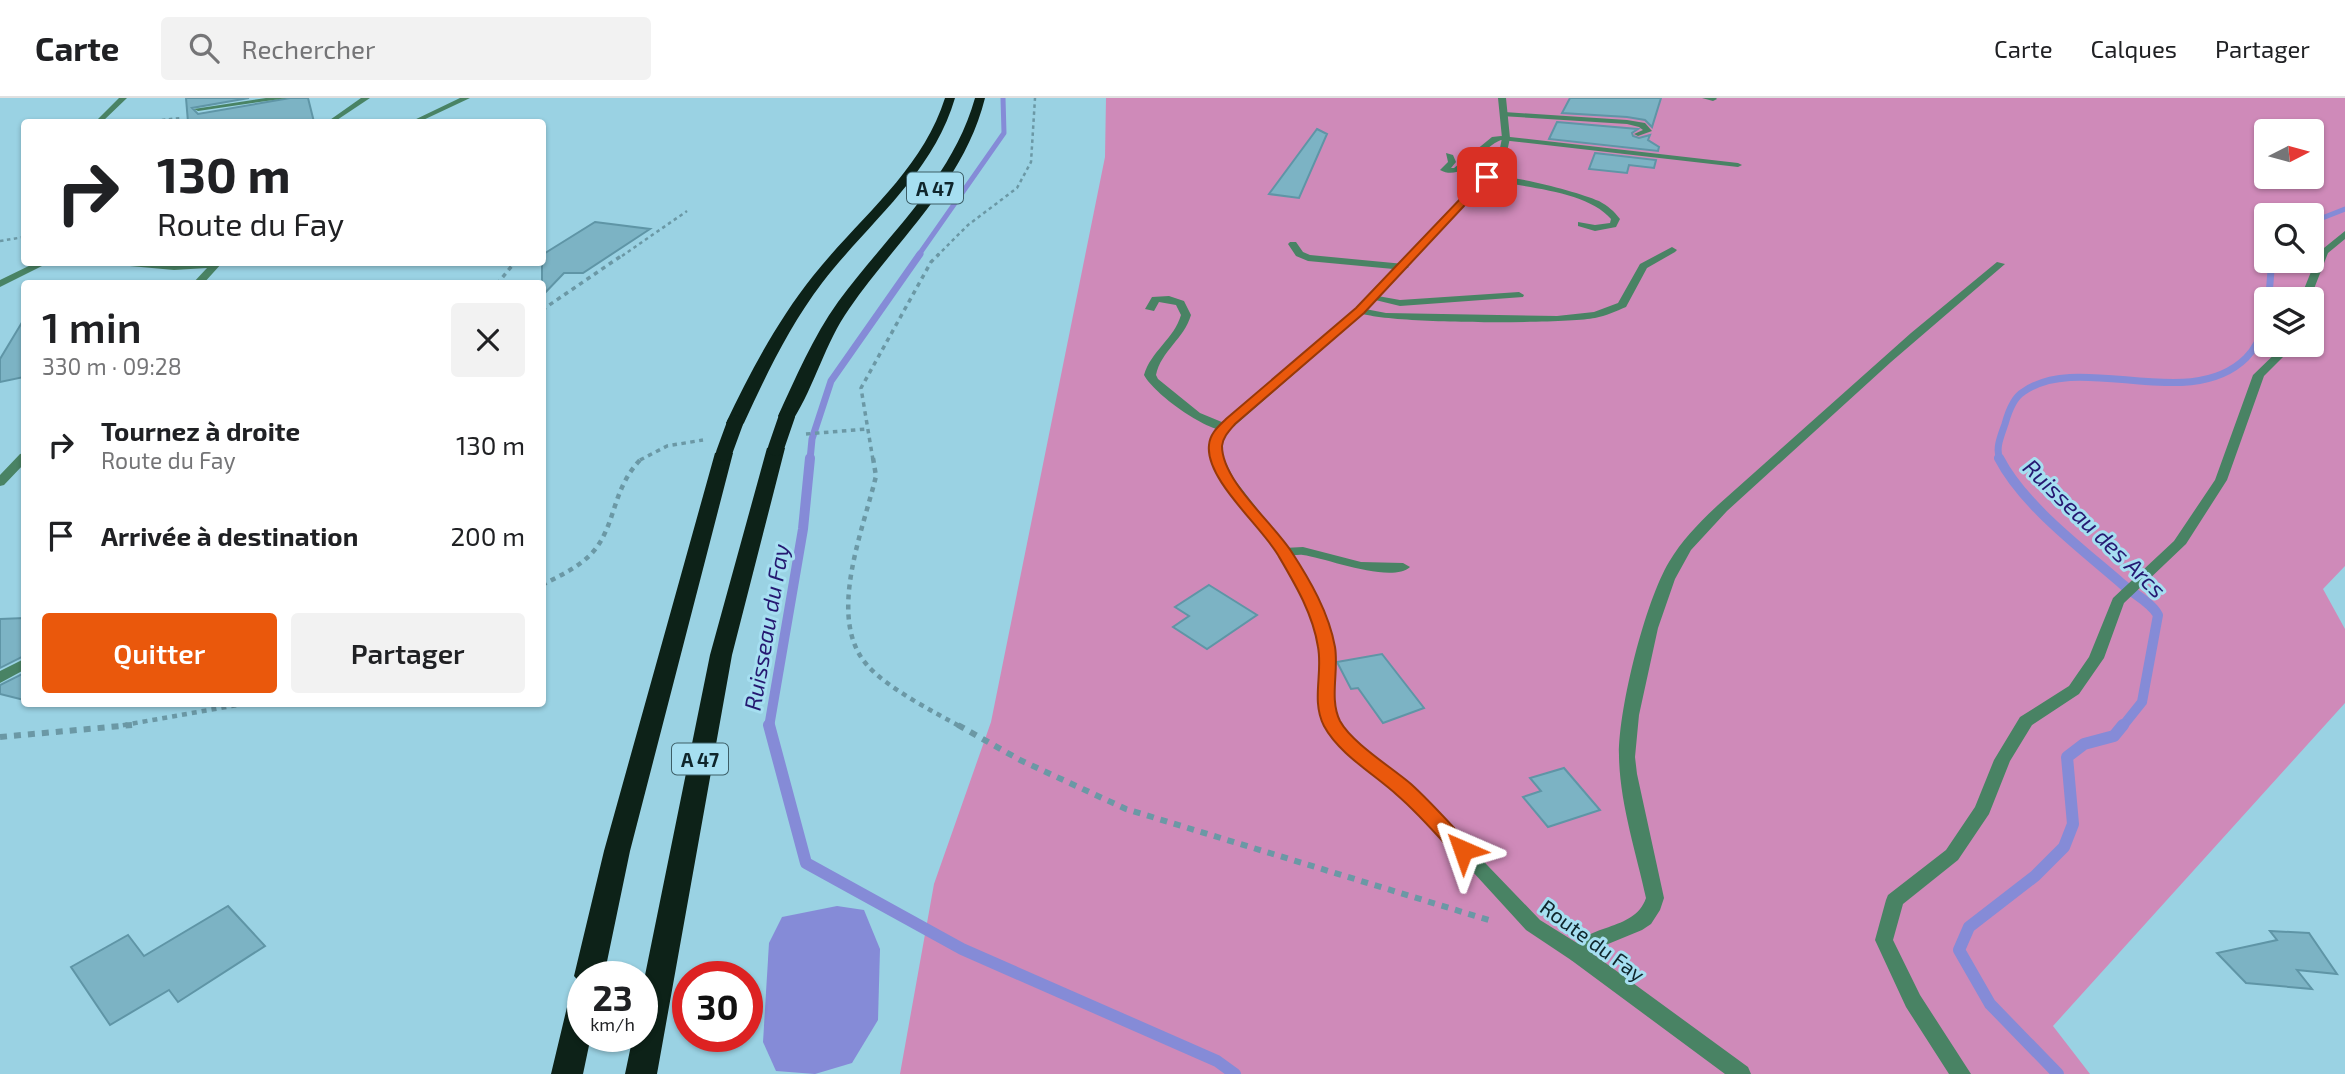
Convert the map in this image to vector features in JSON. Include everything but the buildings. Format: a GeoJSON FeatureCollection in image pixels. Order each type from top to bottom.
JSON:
{"type":"FeatureCollection","features":[{"type":"Feature","properties":{"kind":"highway","name":"A 47"},"geometry":{"type":"LineString","coordinates":[[592,961],[617,850],[718,446],[735,423],[754,382],[817,281],[919,161],[937,134],[950,98]]}},
{"type":"Feature","properties":{"kind":"highway","name":"A 47"},"geometry":{"type":"LineString","coordinates":[[641,1074],[721,655],[787,416],[823,338],[841,308],[961,151],[978,115],[980,98]]}},
{"type":"Feature","properties":{"kind":"highway"},"geometry":{"type":"LineString","coordinates":[[567,1074],[572,1052]]}},
{"type":"Feature","properties":{"kind":"street"},"geometry":{"type":"LineString","coordinates":[[101,119],[123,98]]}},
{"type":"Feature","properties":{"kind":"street"},"geometry":{"type":"LineString","coordinates":[[198,109],[283,98]]}},
{"type":"Feature","properties":{"kind":"street"},"geometry":{"type":"LineString","coordinates":[[334,119],[366,98]]}},
{"type":"Feature","properties":{"kind":"street"},"geometry":{"type":"LineString","coordinates":[[420,119],[466,98]]}},
{"type":"Feature","properties":{"kind":"street"},"geometry":{"type":"LineString","coordinates":[[1150,309],[1156,299],[1169,299],[1180,303],[1186,315],[1178,336],[1154,360],[1150,375],[1153,381],[1196,415],[1225,428],[1360,311],[1487,177],[1502,159],[1506,138],[1502,98]]}},
{"type":"Feature","properties":{"kind":"street"},"geometry":{"type":"LineString","coordinates":[[1706,98],[1713,99]]}},
{"type":"Feature","properties":{"kind":"street"},"geometry":{"type":"LineString","coordinates":[[1504,114],[1627,122],[1642,125],[1648,131],[1638,134]]}},
{"type":"Feature","properties":{"kind":"street"},"geometry":{"type":"LineString","coordinates":[[1449,155],[1452,162],[1444,170],[1456,171],[1495,139],[1506,138],[1738,165]]}},
{"type":"Feature","properties":{"kind":"street"},"geometry":{"type":"LineString","coordinates":[[1487,177],[1590,201],[1610,210],[1616,219],[1613,225],[1600,228],[1581,223]]}},
{"type":"Feature","properties":{"kind":"street"},"geometry":{"type":"LineString","coordinates":[[2310,287],[2324,252],[2345,234]]}},
{"type":"Feature","properties":{"kind":"street"},"geometry":{"type":"LineString","coordinates":[[1293,244],[1299,254],[1308,258],[1404,267]]}},
{"type":"Feature","properties":{"kind":"street"},"geometry":{"type":"LineString","coordinates":[[1360,311],[1386,316],[1557,319],[1596,316],[1622,305],[1643,266],[1672,250]]}},
{"type":"Feature","properties":{"kind":"street"},"geometry":{"type":"LineString","coordinates":[[1578,954],[1602,936],[1647,919],[1653,911],[1655,898],[1627,756],[1630,721],[1659,601],[1676,562],[1701,531],[1920,329],[2000,264]]}},
{"type":"Feature","properties":{"kind":"street"},"geometry":{"type":"LineString","coordinates":[[0,284],[38,266]]}},
{"type":"Feature","properties":{"kind":"street"},"geometry":{"type":"LineString","coordinates":[[163,266],[188,266]]}},
{"type":"Feature","properties":{"kind":"street"},"geometry":{"type":"LineString","coordinates":[[201,280],[215,266]]}},
{"type":"Feature","properties":{"kind":"street"},"geometry":{"type":"LineString","coordinates":[[1371,298],[1399,303],[1519,295]]}},
{"type":"Feature","properties":{"kind":"street"},"geometry":{"type":"LineString","coordinates":[[1961,1074],[1913,1001],[1884,940],[1895,900],[1952,855],[1983,809],[2002,760],[2026,721],[2074,690],[2096,658],[2118,601],[2179,544],[2221,480],[2259,374],[2277,357]]}},
{"type":"Feature","properties":{"kind":"street","name":"Route du Fay"},"geometry":{"type":"LineString","coordinates":[[1225,428],[1215,445],[1217,457],[1236,492],[1284,552],[1320,619],[1327,650],[1326,708],[1332,724],[1345,740],[1407,792],[1447,832],[1533,925],[1578,954],[1741,1074]]}},
{"type":"Feature","properties":{"kind":"street"},"geometry":{"type":"LineString","coordinates":[[0,482],[21,460]]}},
{"type":"Feature","properties":{"kind":"street"},"geometry":{"type":"LineString","coordinates":[[1284,552],[1303,551],[1361,566],[1403,568]]}},
{"type":"Feature","properties":{"kind":"street"},"geometry":{"type":"LineString","coordinates":[[0,678],[21,666]]}},
{"type":"Feature","properties":{"kind":"path"},"geometry":{"type":"LineString","coordinates":[[1035,98],[1031,162],[1017,188],[968,225],[931,262],[861,388],[876,476],[846,602],[851,640],[868,666],[922,705],[1020,760],[1126,809],[1466,915],[1524,929],[1533,925]]}},
{"type":"Feature","properties":{"kind":"path"},"geometry":{"type":"LineString","coordinates":[[171,119],[181,118],[198,109]]}},
{"type":"Feature","properties":{"kind":"path"},"geometry":{"type":"LineString","coordinates":[[546,307],[687,211]]}},
{"type":"Feature","properties":{"kind":"path"},"geometry":{"type":"LineString","coordinates":[[0,241],[21,238]]}},
{"type":"Feature","properties":{"kind":"path"},"geometry":{"type":"LineString","coordinates":[[500,280],[512,266]]}},
{"type":"Feature","properties":{"kind":"path"},"geometry":{"type":"LineString","coordinates":[[804,434],[866,429]]}},
{"type":"Feature","properties":{"kind":"path"},"geometry":{"type":"LineString","coordinates":[[546,583],[583,561],[597,546],[626,472],[642,455],[663,446],[718,446]]}},
{"type":"Feature","properties":{"kind":"path"},"geometry":{"type":"LineString","coordinates":[[0,737],[133,725],[227,707]]}},
{"type":"Feature","properties":{"kind":"shaded area"},"geometry":{"type":"Polygon","coordinates":[[[1106,98],[2345,98],[2345,566],[2323,589],[2345,629],[2345,703],[2053,1026],[2090,1074],[900,1074],[934,884],[991,722],[1105,157],[1106,98]]]}},
{"type":"Feature","properties":{"kind":"water"},"geometry":{"type":"Polygon","coordinates":[[[837,906],[864,910],[880,949],[878,1020],[852,1063],[815,1074],[776,1071],[763,1042],[769,943],[782,917],[837,906]]]}},
{"type":"Feature","properties":{"kind":"waterway","name":"Ruisseau du Fay"},"geometry":{"type":"LineString","coordinates":[[918,256],[1004,133],[1003,98]]}},
{"type":"Feature","properties":{"kind":"waterway","name":"Ruisseau des Arcs"},"geometry":{"type":"LineString","coordinates":[[2324,217],[2345,209]]}},
{"type":"Feature","properties":{"kind":"waterway","name":"Ruisseau du Fay"},"geometry":{"type":"LineString","coordinates":[[810,460],[812,439],[831,381],[920,254]]}},
{"type":"Feature","properties":{"kind":"waterway","name":"Ruisseau des Arcs"},"geometry":{"type":"LineString","coordinates":[[2000,459],[1999,442],[2014,402],[2023,392],[2047,381],[2074,377],[2165,383],[2195,381],[2222,374],[2246,358],[2254,348],[2264,325],[2271,273]]}},
{"type":"Feature","properties":{"kind":"waterway","name":"Ruisseau du Fay"},"geometry":{"type":"LineString","coordinates":[[769,726],[803,529],[810,458]]}},
{"type":"Feature","properties":{"kind":"waterway","name":"Ruisseau des Arcs"},"geometry":{"type":"LineString","coordinates":[[2000,459],[2023,493],[2054,525],[2151,606],[2158,615],[2142,702],[2122,727]]}},
{"type":"Feature","properties":{"kind":"waterway","name":"Ruisseau des Arcs"},"geometry":{"type":"LineString","coordinates":[[2058,1074],[1990,1004],[1959,950],[1969,927],[2035,876],[2064,847],[2073,824],[2067,757],[2084,744],[2114,736],[2123,725]]}},
{"type":"Feature","properties":{"kind":"waterway","name":"Ruisseau du Fay"},"geometry":{"type":"LineString","coordinates":[[769,726],[806,863],[962,949],[1217,1061],[1235,1074]]}},
{"type":"Feature","properties":{"kind":"route"},"geometry":{"type":"LineString","coordinates":[[1463,850],[1407,792],[1345,740],[1332,724],[1326,708],[1327,650],[1320,619],[1311,597],[1284,552],[1228,480],[1217,457],[1215,445],[1219,434],[1231,422],[1360,311],[1487,177]]}}]}
